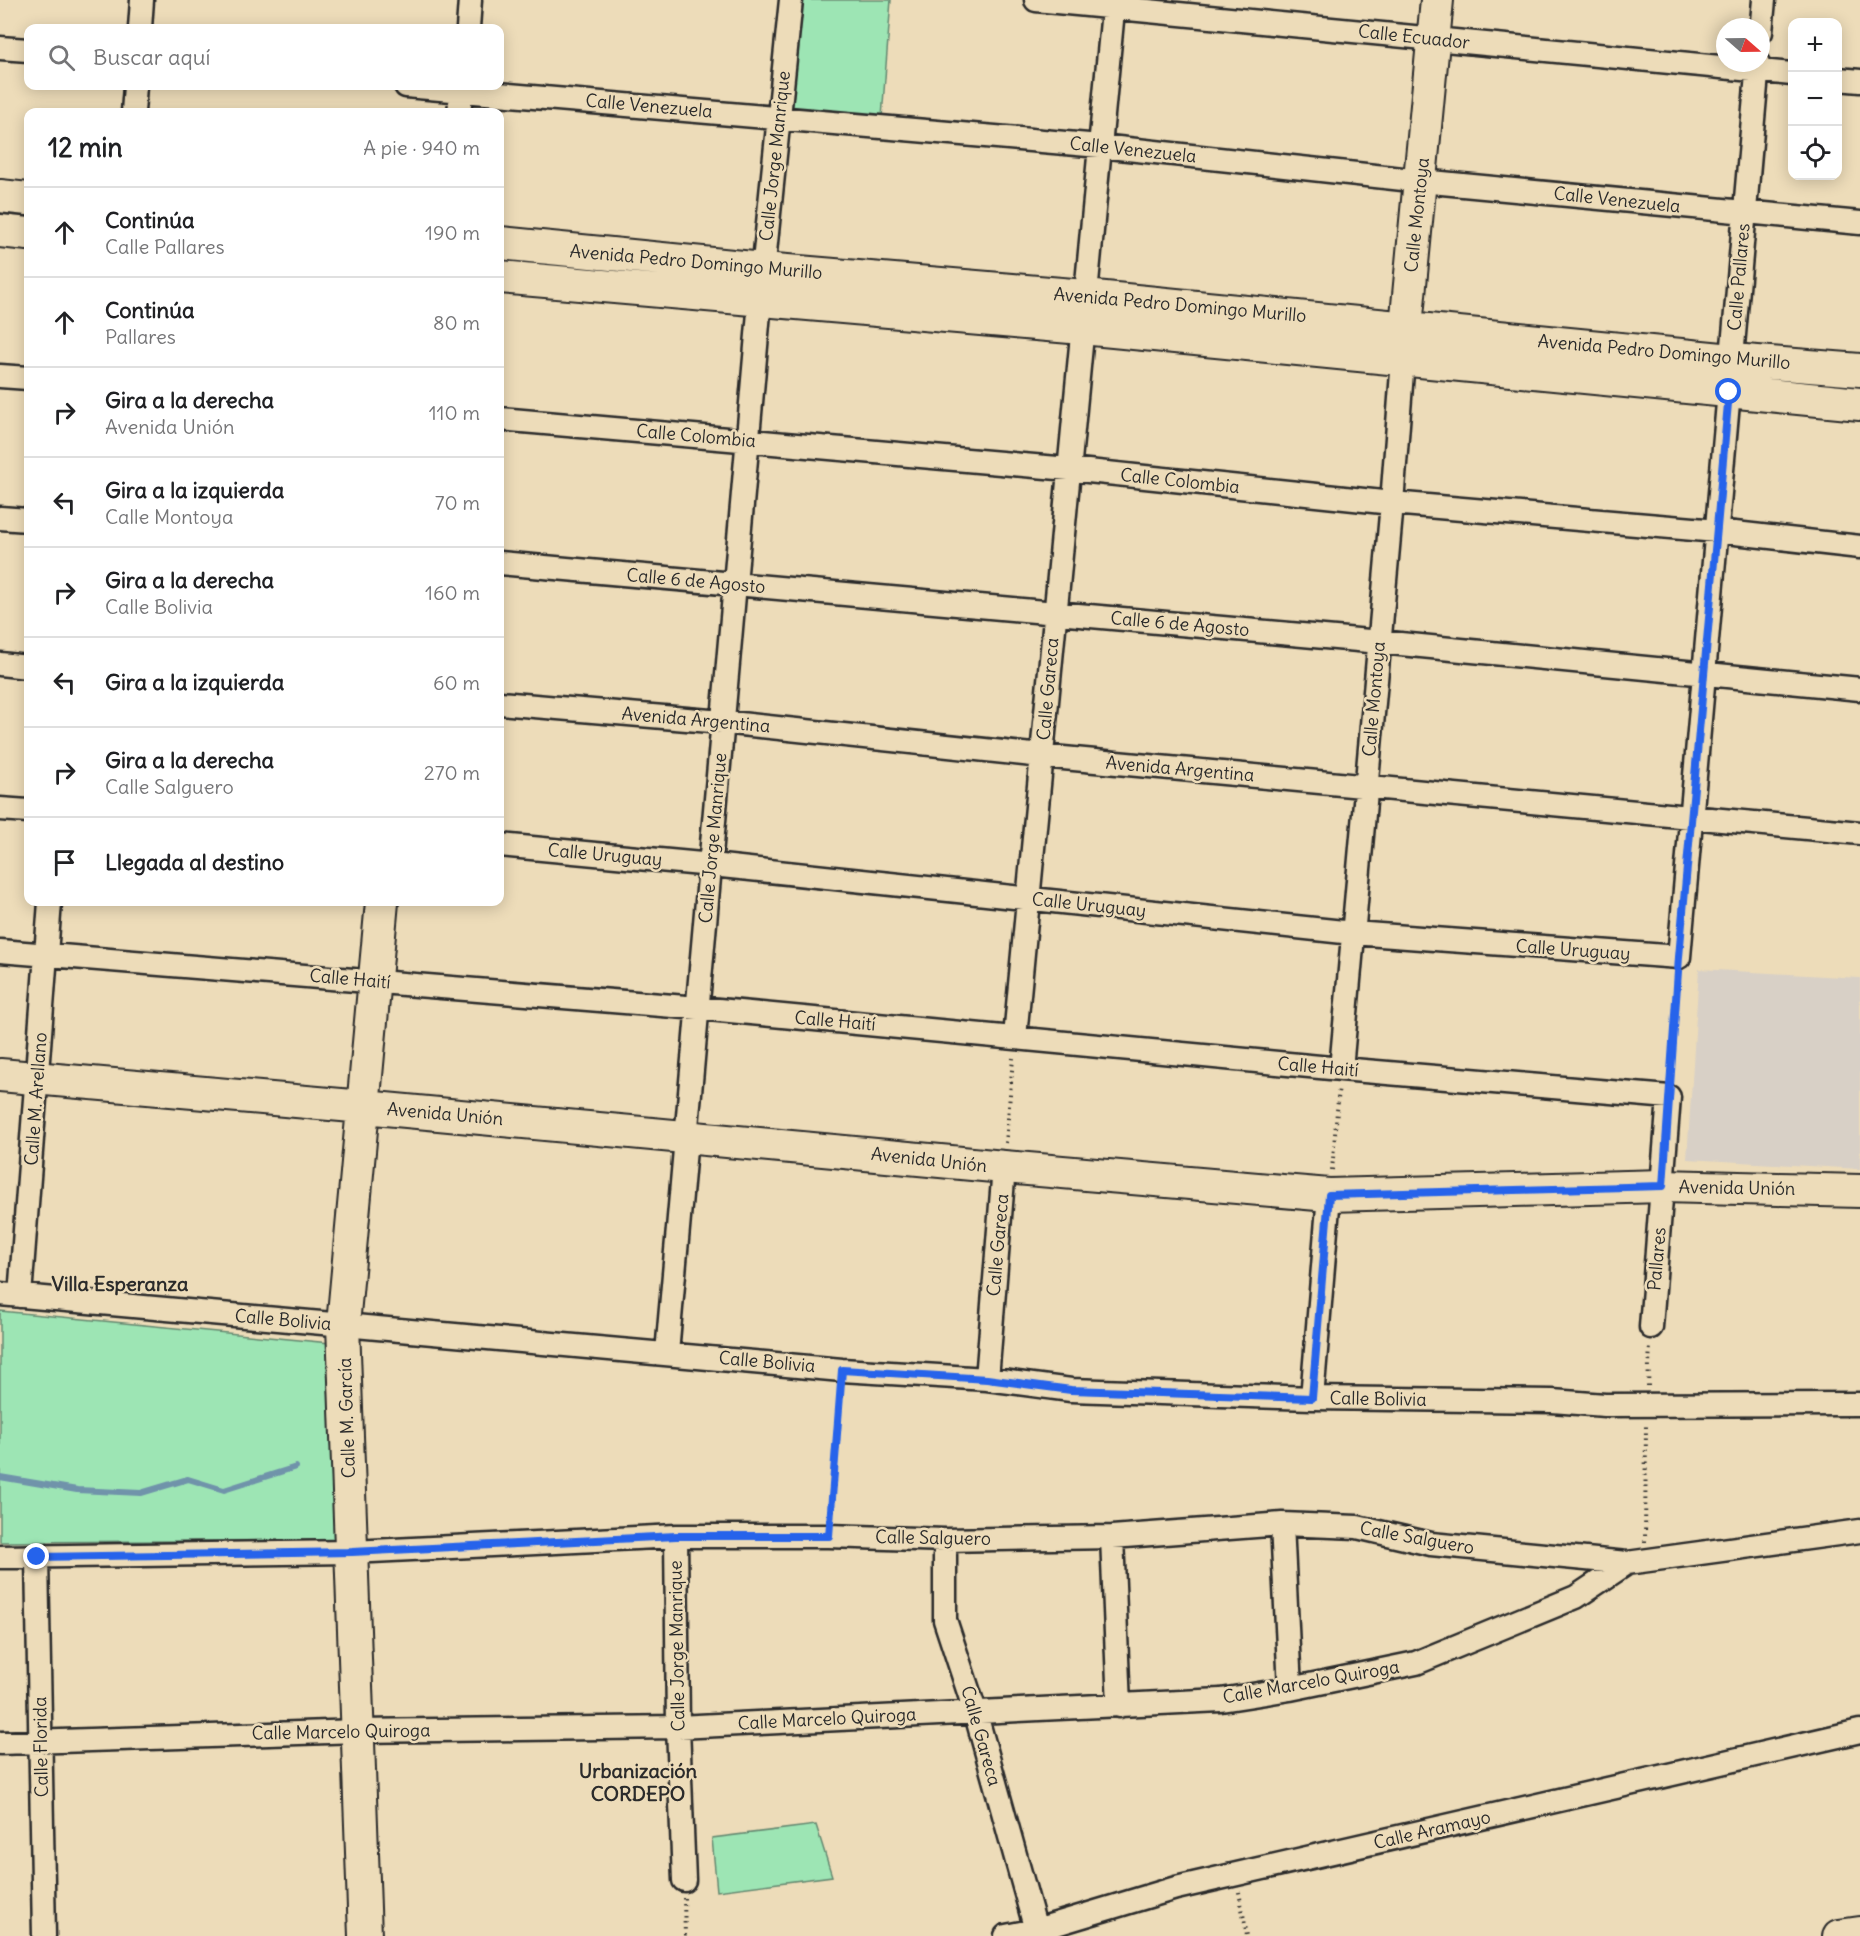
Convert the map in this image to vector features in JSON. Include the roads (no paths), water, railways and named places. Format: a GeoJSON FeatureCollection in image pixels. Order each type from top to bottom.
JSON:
{"type":"FeatureCollection","features":[{"type":"Feature","properties":{"kind":"main road","name":"Calle Montoya"},"geometry":{"type":"LineString","coordinates":[[1403,359],[1437,0]]}},
{"type":"Feature","properties":{"kind":"main road"},"geometry":{"type":"LineString","coordinates":[[0,196],[24,199]]}},
{"type":"Feature","properties":{"kind":"main road"},"geometry":{"type":"LineString","coordinates":[[0,231],[24,234]]}},
{"type":"Feature","properties":{"kind":"main road","name":"Avenida Pedro Domingo Murillo"},"geometry":{"type":"LineString","coordinates":[[504,243],[763,269],[1085,296],[1732,360],[1860,370]]}},
{"type":"Feature","properties":{"kind":"main road","name":"Avenida Pedro Domingo Murillo"},"geometry":{"type":"LineString","coordinates":[[504,277],[1082,328],[1860,404]]}},
{"type":"Feature","properties":{"kind":"main road","name":"Calle M. García"},"geometry":{"type":"LineString","coordinates":[[365,1936],[343,1325],[382,906]]}},
{"type":"Feature","properties":{"kind":"main road","name":"Avenida Unión"},"geometry":{"type":"LineString","coordinates":[[0,1075],[1329,1195],[1663,1186],[1860,1191]]}},
{"type":"Feature","properties":{"kind":"main road"},"geometry":{"type":"LineString","coordinates":[[1839,1936],[1860,1933]]}},
{"type":"Feature","properties":{"kind":"street"},"geometry":{"type":"LineString","coordinates":[[140,24],[142,0]]}},
{"type":"Feature","properties":{"kind":"street"},"geometry":{"type":"LineString","coordinates":[[468,24],[470,0]]}},
{"type":"Feature","properties":{"kind":"street","name":"Calle Jorge Manrique"},"geometry":{"type":"LineString","coordinates":[[667,1353],[712,865],[722,722],[760,301],[791,0]]}},
{"type":"Feature","properties":{"kind":"street","name":"Calle Ecuador"},"geometry":{"type":"LineString","coordinates":[[1036,0],[1113,4],[1434,39],[1716,63]]}},
{"type":"Feature","properties":{"kind":"street"},"geometry":{"type":"LineString","coordinates":[[1762,18],[1764,0]]}},
{"type":"Feature","properties":{"kind":"street","name":"Calle Gareca"},"geometry":{"type":"LineString","coordinates":[[1015,1037],[1113,4]]}},
{"type":"Feature","properties":{"kind":"street"},"geometry":{"type":"LineString","coordinates":[[0,48],[24,50]]}},
{"type":"Feature","properties":{"kind":"street","name":"Calle Ecuador"},"geometry":{"type":"LineString","coordinates":[[1770,69],[1788,73]]}},
{"type":"Feature","properties":{"kind":"street","name":"Calle Pallares"},"geometry":{"type":"LineString","coordinates":[[1679,957],[1758,72]]}},
{"type":"Feature","properties":{"kind":"street"},"geometry":{"type":"LineString","coordinates":[[1842,79],[1860,81]]}},
{"type":"Feature","properties":{"kind":"street"},"geometry":{"type":"LineString","coordinates":[[133,108],[135,90]]}},
{"type":"Feature","properties":{"kind":"street","name":"Calle Venezuela"},"geometry":{"type":"LineString","coordinates":[[428,90],[461,96],[779,117],[1100,146],[1421,181],[1860,223]]}},
{"type":"Feature","properties":{"kind":"street","name":"Calle Montoya"},"geometry":{"type":"LineString","coordinates":[[1341,1069],[1403,359]]}},
{"type":"Feature","properties":{"kind":"street"},"geometry":{"type":"LineString","coordinates":[[0,376],[24,378]]}},
{"type":"Feature","properties":{"kind":"street","name":"Calle Colombia"},"geometry":{"type":"LineString","coordinates":[[504,419],[1069,469],[1392,503],[1717,531],[1860,547]]}},
{"type":"Feature","properties":{"kind":"street"},"geometry":{"type":"LineString","coordinates":[[0,518],[24,520]]}},
{"type":"Feature","properties":{"kind":"street","name":"Calle 6 de Agosto"},"geometry":{"type":"LineString","coordinates":[[504,562],[1380,642],[1860,689]]}},
{"type":"Feature","properties":{"kind":"street"},"geometry":{"type":"LineString","coordinates":[[0,664],[24,667]]}},
{"type":"Feature","properties":{"kind":"street","name":"Avenida Argentina"},"geometry":{"type":"LineString","coordinates":[[504,703],[722,722],[1042,756],[1860,833]]}},
{"type":"Feature","properties":{"kind":"street"},"geometry":{"type":"LineString","coordinates":[[0,809],[24,811]]}},
{"type":"Feature","properties":{"kind":"street","name":"Calle Uruguay"},"geometry":{"type":"LineString","coordinates":[[504,845],[712,865],[1353,933],[1679,957]]}},
{"type":"Feature","properties":{"kind":"street","name":"Calle M. Arellano"},"geometry":{"type":"LineString","coordinates":[[10,1295],[38,1079],[50,906]]}},
{"type":"Feature","properties":{"kind":"street","name":"Calle Haití"},"geometry":{"type":"LineString","coordinates":[[0,951],[698,1008],[1341,1069],[1668,1097]]}},
{"type":"Feature","properties":{"kind":"street","name":"Pallares"},"geometry":{"type":"LineString","coordinates":[[1652,1327],[1668,1097]]}},
{"type":"Feature","properties":{"kind":"street","name":"Calle Gareca"},"geometry":{"type":"LineString","coordinates":[[987,1379],[1004,1167]]}},
{"type":"Feature","properties":{"kind":"street"},"geometry":{"type":"LineString","coordinates":[[1312,1398],[1329,1195]]}},
{"type":"Feature","properties":{"kind":"street","name":"Calle Bolivia"},"geometry":{"type":"LineString","coordinates":[[10,1295],[842,1370],[987,1379],[1071,1390],[1646,1405],[1860,1404]]}},
{"type":"Feature","properties":{"kind":"street"},"geometry":{"type":"LineString","coordinates":[[1282,1524],[1290,1689]]}},
{"type":"Feature","properties":{"kind":"street","name":"Calle Salguero"},"geometry":{"type":"LineString","coordinates":[[0,1557],[352,1552],[676,1536],[829,1536],[945,1540],[1112,1536],[1282,1524],[1357,1527],[1431,1544],[1636,1562],[1860,1531]]}},
{"type":"Feature","properties":{"kind":"street","name":"Calle Jorge Manrique"},"geometry":{"type":"LineString","coordinates":[[676,1536],[678,1727],[684,1880]]}},
{"type":"Feature","properties":{"kind":"street"},"geometry":{"type":"LineString","coordinates":[[1112,1536],[1119,1706]]}},
{"type":"Feature","properties":{"kind":"street","name":"Calle Gareca"},"geometry":{"type":"LineString","coordinates":[[945,1540],[945,1620],[975,1711],[1036,1930]]}},
{"type":"Feature","properties":{"kind":"street","name":"Calle Florida"},"geometry":{"type":"LineString","coordinates":[[37,1557],[44,1936]]}},
{"type":"Feature","properties":{"kind":"street","name":"Calle Marcelo Quiroga"},"geometry":{"type":"LineString","coordinates":[[0,1743],[358,1731],[678,1727],[1221,1700],[1290,1689],[1416,1663],[1576,1597],[1636,1562]]}},
{"type":"Feature","properties":{"kind":"street","name":"Calle Aramayo"},"geometry":{"type":"LineString","coordinates":[[1006,1936],[1036,1930],[1176,1888],[1860,1731]]}},
{"type":"Feature","properties":{"kind":"waterway"},"geometry":{"type":"LineString","coordinates":[[0,1477],[77,1490],[141,1493],[188,1479],[224,1490],[296,1467]]}},
{"type":"Feature","properties":{"kind":"district","name":"Villa Esperanza"},"geometry":{"type":"Point","coordinates":[120,1284]}},
{"type":"Feature","properties":{"kind":"district","name":"Urbanización CORDEPO"},"geometry":{"type":"Point","coordinates":[638,1782]}}]}
